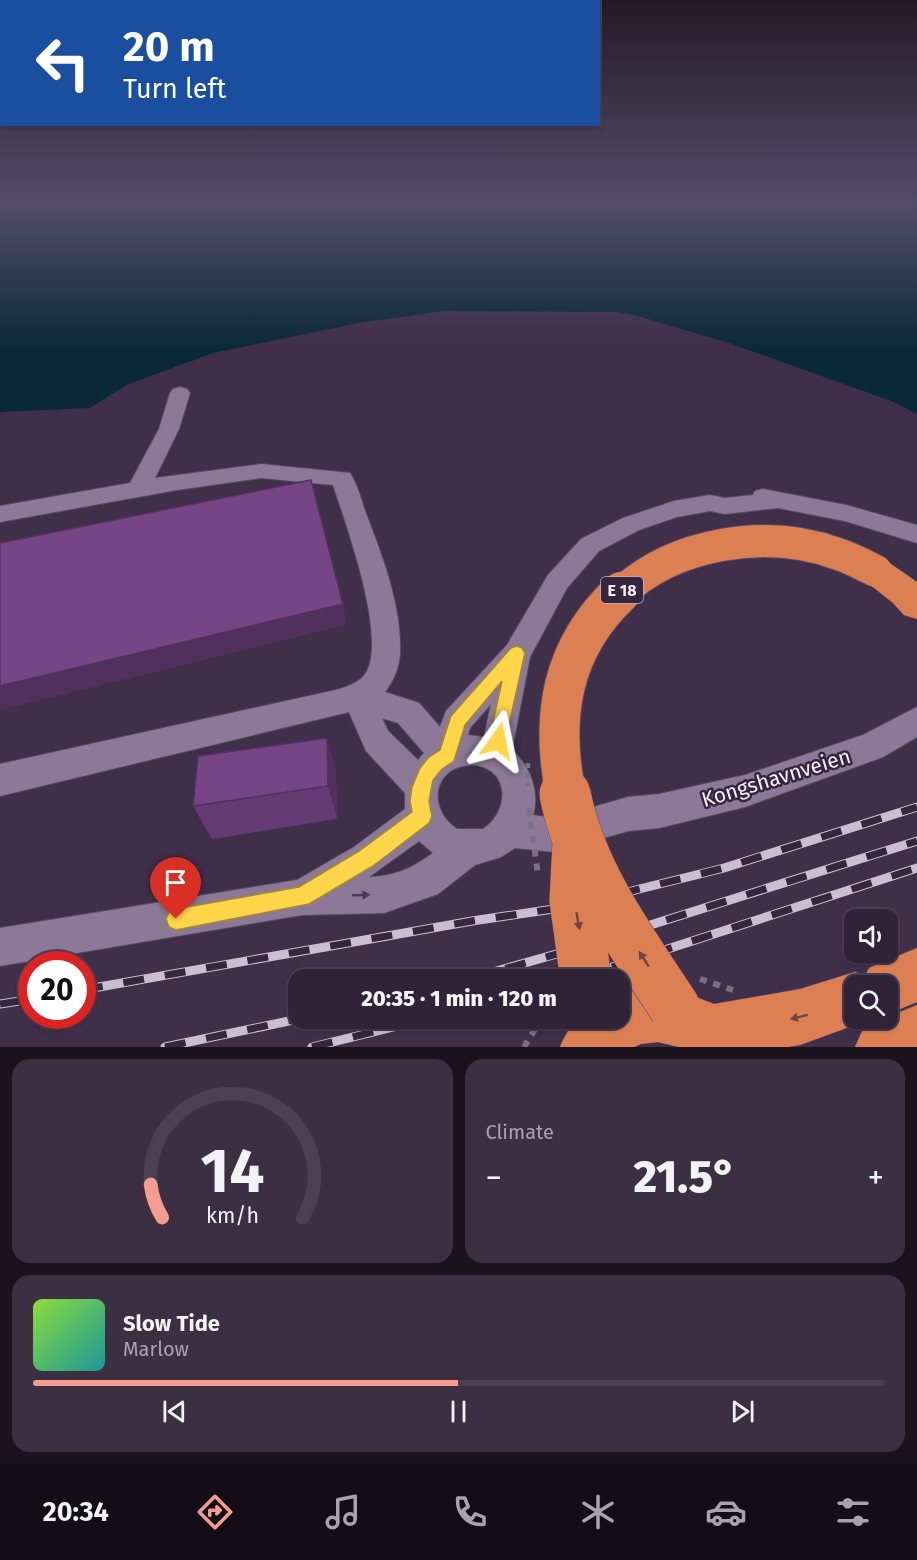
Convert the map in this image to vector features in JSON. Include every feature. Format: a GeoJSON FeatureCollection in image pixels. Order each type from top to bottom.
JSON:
{"type":"FeatureCollection","features":[{"type":"Feature","properties":{"kind":"highway","name":"E 18"},"geometry":{"type":"LineString","coordinates":[[700,1027],[605,895],[578,842],[568,810],[560,760],[559,734],[564,687],[577,649],[588,628],[603,608],[644,574],[669,560],[705,548],[754,541],[783,541],[838,552],[876,571],[906,593],[917,605]]}},
{"type":"Feature","properties":{"kind":"highway","name":"E 18"},"geometry":{"type":"LineString","coordinates":[[578,842],[575,900],[584,969]]}},
{"type":"Feature","properties":{"kind":"highway"},"geometry":{"type":"LineString","coordinates":[[898,983],[917,975]]}},
{"type":"Feature","properties":{"kind":"highway"},"geometry":{"type":"LineString","coordinates":[[579,1033],[608,1029],[631,1017],[657,1014],[700,1027],[800,1017],[844,1003]]}},
{"type":"Feature","properties":{"kind":"highway"},"geometry":{"type":"LineString","coordinates":[[884,1047],[917,1033]]}},
{"type":"Feature","properties":{"kind":"street"},"geometry":{"type":"LineString","coordinates":[[140,488],[169,429],[180,393]]}},
{"type":"Feature","properties":{"kind":"street"},"geometry":{"type":"LineString","coordinates":[[0,514],[140,488],[261,471],[342,478],[363,539],[382,611],[386,660],[376,683],[357,697],[0,780]]}},
{"type":"Feature","properties":{"kind":"street"},"geometry":{"type":"LineString","coordinates":[[447,755],[457,721],[517,653],[557,582],[590,545],[610,534],[653,516],[710,503],[725,506],[778,500],[846,513],[917,534]]}},
{"type":"Feature","properties":{"kind":"street"},"geometry":{"type":"LineString","coordinates":[[495,757],[517,653]]}},
{"type":"Feature","properties":{"kind":"street"},"geometry":{"type":"LineString","coordinates":[[357,697],[408,713],[447,755]]}},
{"type":"Feature","properties":{"kind":"street"},"geometry":{"type":"LineString","coordinates":[[302,897],[366,858],[422,801],[435,763],[447,755],[463,751],[479,751],[495,757],[526,785],[517,817],[509,830],[498,840],[484,846],[469,848],[454,846],[441,839],[430,829],[422,801],[392,754],[376,741],[357,697]]}},
{"type":"Feature","properties":{"kind":"street","name":"Kongshavnveien"},"geometry":{"type":"LineString","coordinates":[[509,830],[555,835],[628,814],[659,811],[704,801],[796,775],[872,747],[917,721]]}},
{"type":"Feature","properties":{"kind":"street","name":"Kongshavnveien"},"geometry":{"type":"LineString","coordinates":[[526,785],[628,814]]}},
{"type":"Feature","properties":{"kind":"street"},"geometry":{"type":"LineString","coordinates":[[0,947],[302,897],[384,894],[425,881],[469,848]]}},
{"type":"Feature","properties":{"kind":"path"},"geometry":{"type":"LineString","coordinates":[[526,785],[539,879]]}},
{"type":"Feature","properties":{"kind":"path"},"geometry":{"type":"LineString","coordinates":[[524,1047],[579,1033]]}},
{"type":"Feature","properties":{"kind":"water"},"geometry":{"type":"Polygon","coordinates":[[[0,252],[917,252],[917,414],[891,401],[729,343],[634,315],[618,312],[444,311],[359,323],[213,353],[126,385],[90,408],[0,412],[0,252]]]}},
{"type":"Feature","properties":{"kind":"building"},"geometry":{"type":"Polygon","coordinates":[[[311,480],[343,604],[0,686],[0,543],[311,480]]]}},
{"type":"Feature","properties":{"kind":"building"},"geometry":{"type":"Polygon","coordinates":[[[327,738],[328,786],[193,806],[198,756],[327,738]]]}},
{"type":"Feature","properties":{"kind":"railway"},"geometry":{"type":"LineString","coordinates":[[96,988],[472,921],[567,907],[724,868],[917,807]]}},
{"type":"Feature","properties":{"kind":"railway"},"geometry":{"type":"LineString","coordinates":[[504,969],[917,841]]}},
{"type":"Feature","properties":{"kind":"railway"},"geometry":{"type":"LineString","coordinates":[[606,969],[917,868]]}},
{"type":"Feature","properties":{"kind":"railway"},"geometry":{"type":"LineString","coordinates":[[0,1004],[18,1001]]}},
{"type":"Feature","properties":{"kind":"railway"},"geometry":{"type":"LineString","coordinates":[[165,1047],[288,1021]]}},
{"type":"Feature","properties":{"kind":"railway"},"geometry":{"type":"LineString","coordinates":[[312,1047],[385,1029]]}},
{"type":"Feature","properties":{"kind":"route"},"geometry":{"type":"LineString","coordinates":[[176,919],[302,897],[366,858],[423,816],[420,801],[421,787],[435,763],[447,755],[457,721],[517,653],[498,741]]}}]}
